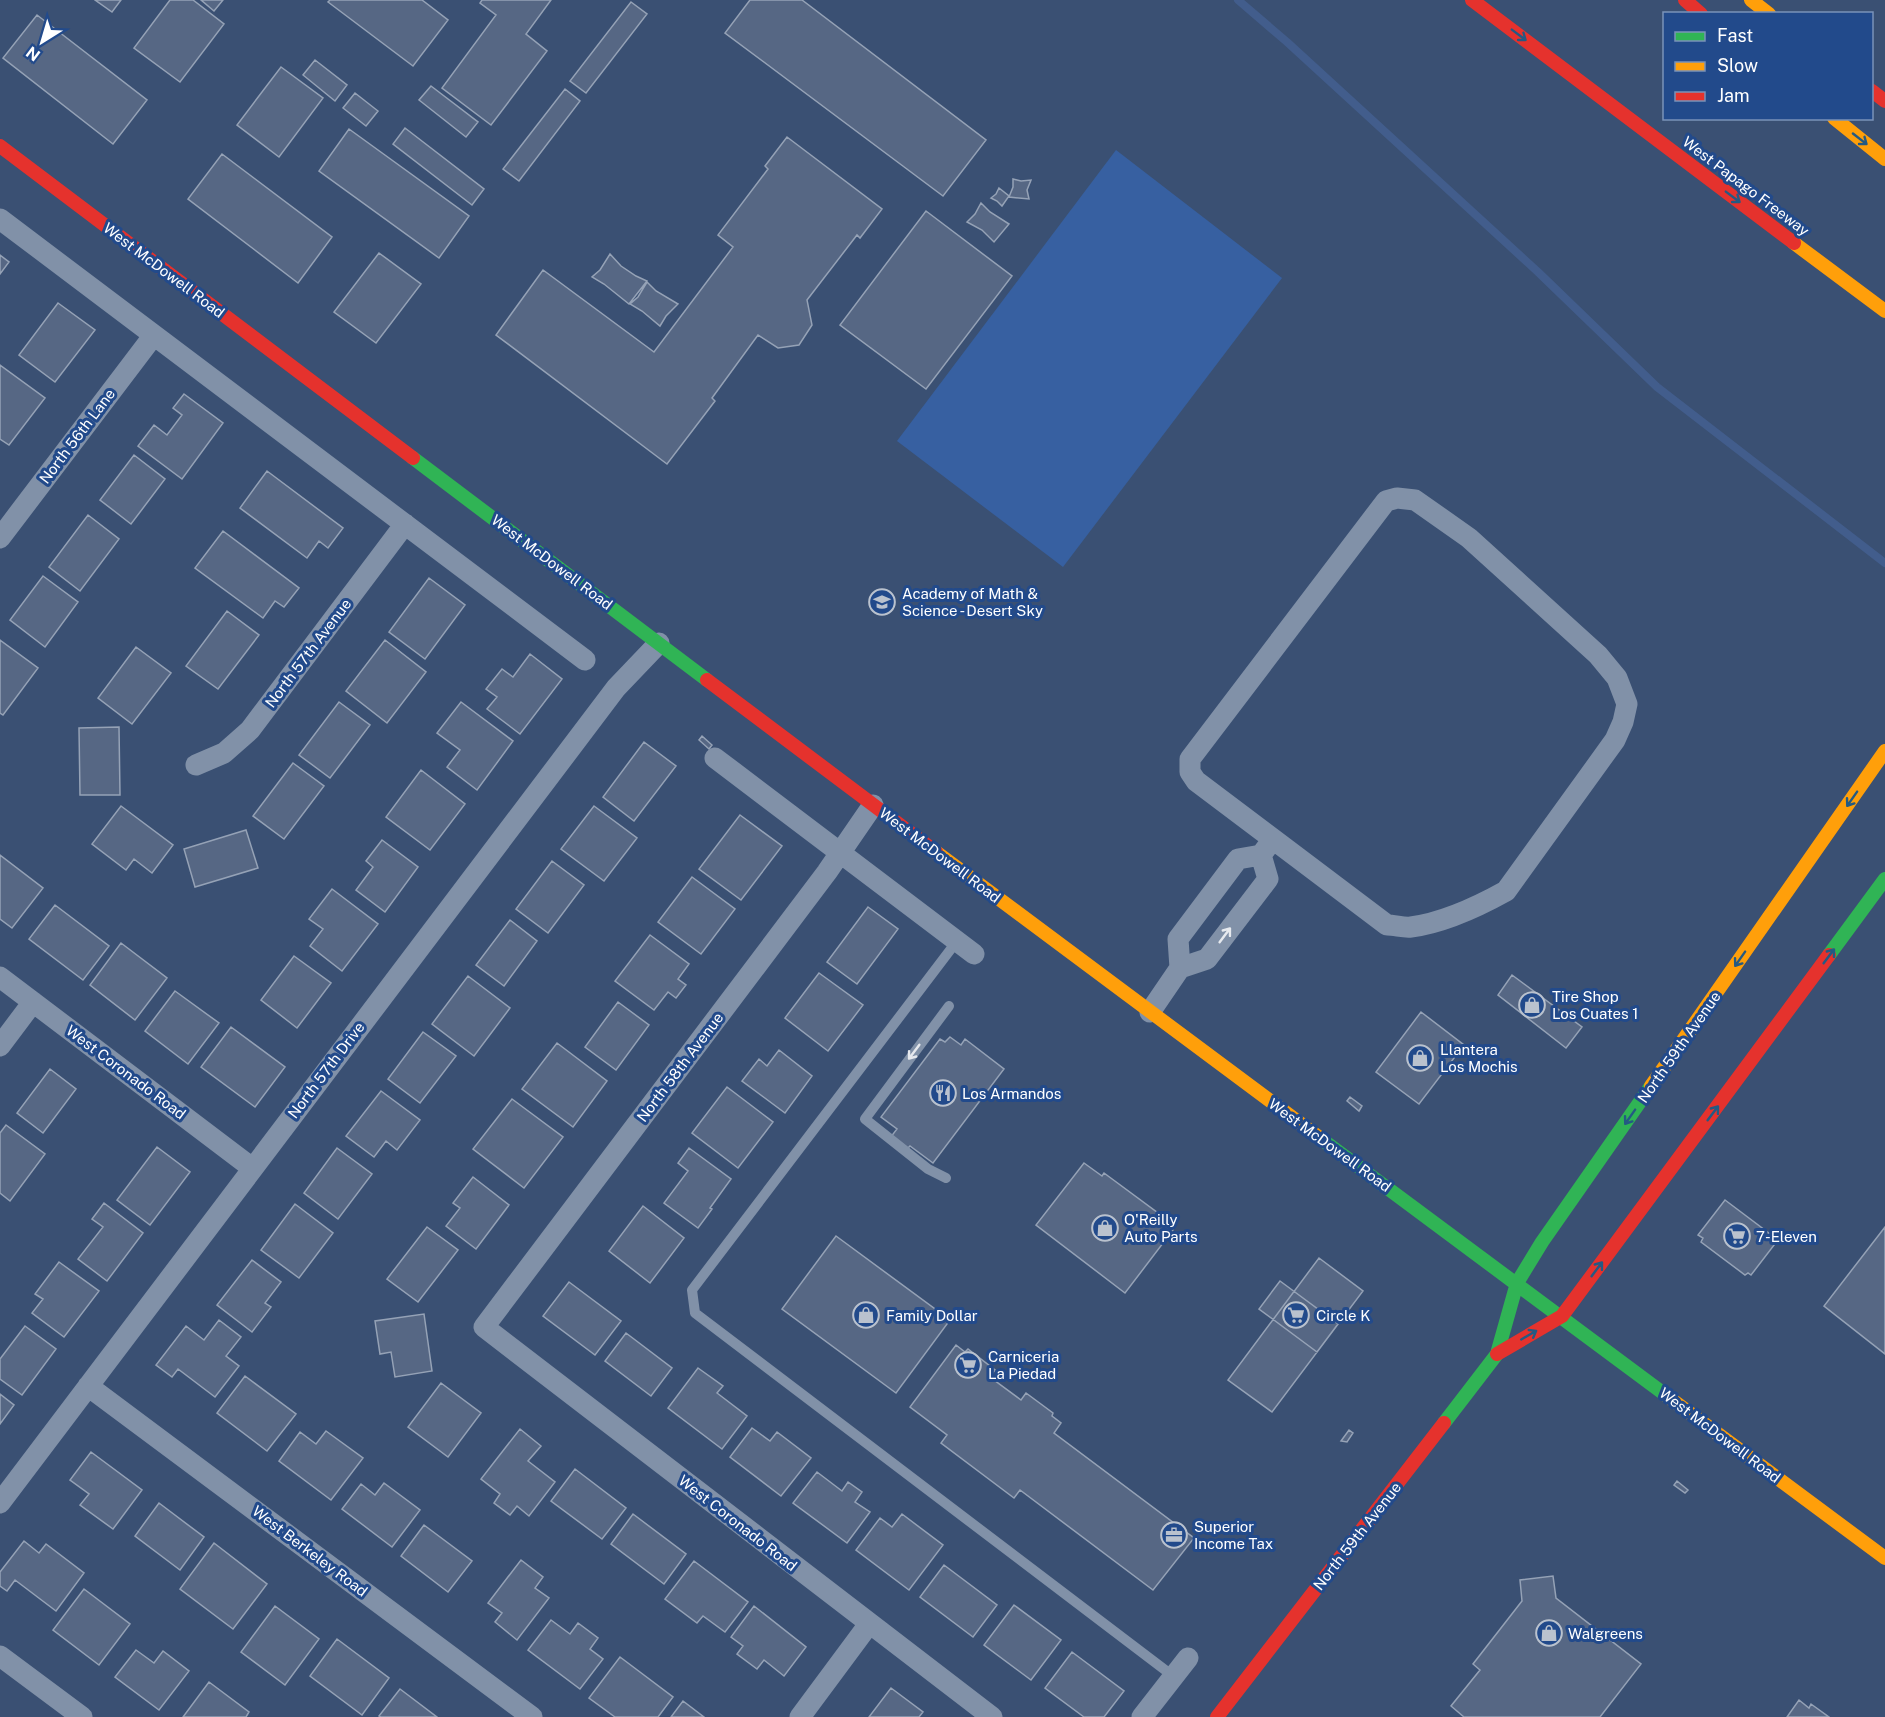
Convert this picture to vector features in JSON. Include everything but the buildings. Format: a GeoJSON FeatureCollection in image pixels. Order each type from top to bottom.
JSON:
{"type":"FeatureCollection","features":[{"type":"Feature","properties":{"kind":"main road","name":"West Papago Freeway"},"geometry":{"type":"LineString","coordinates":[[1472,0],[1885,311]]}},
{"type":"Feature","properties":{"kind":"main road"},"geometry":{"type":"LineString","coordinates":[[1685,0],[1699,12]]}},
{"type":"Feature","properties":{"kind":"main road"},"geometry":{"type":"LineString","coordinates":[[1751,0],[1766,12]]}},
{"type":"Feature","properties":{"kind":"main road"},"geometry":{"type":"LineString","coordinates":[[1873,92],[1885,101]]}},
{"type":"Feature","properties":{"kind":"main road"},"geometry":{"type":"LineString","coordinates":[[1836,120],[1885,159]]}},
{"type":"Feature","properties":{"kind":"main road","name":"West McDowell Road"},"geometry":{"type":"LineString","coordinates":[[0,146],[873,805],[1885,1558]]}},
{"type":"Feature","properties":{"kind":"main road","name":"North 59th Avenue"},"geometry":{"type":"LineString","coordinates":[[1497,1354],[1516,1283],[1542,1242],[1885,751]]}},
{"type":"Feature","properties":{"kind":"main road","name":"North 59th Avenue"},"geometry":{"type":"LineString","coordinates":[[1217,1717],[1497,1354],[1562,1316],[1885,879]]}},
{"type":"Feature","properties":{"kind":"street"},"geometry":{"type":"LineString","coordinates":[[0,219],[585,660]]}},
{"type":"Feature","properties":{"kind":"street","name":"North 56th Lane"},"geometry":{"type":"LineString","coordinates":[[0,538],[154,335]]}},
{"type":"Feature","properties":{"kind":"street"},"geometry":{"type":"LineString","coordinates":[[1150,1012],[1180,968],[1207,959],[1268,879],[1267,847],[1196,781],[1190,772],[1191,759],[1386,501],[1397,498],[1415,500],[1468,538],[1598,655],[1617,678],[1627,704],[1623,722],[1615,740],[1506,891],[1486,902],[1446,918],[1411,927],[1388,925],[1267,847]]}},
{"type":"Feature","properties":{"kind":"street","name":"North 57th Avenue"},"geometry":{"type":"LineString","coordinates":[[196,765],[224,753],[250,730],[405,524]]}},
{"type":"Feature","properties":{"kind":"street","name":"North 57th Drive"},"geometry":{"type":"LineString","coordinates":[[0,1503],[616,688],[658,642]]}},
{"type":"Feature","properties":{"kind":"street"},"geometry":{"type":"LineString","coordinates":[[715,758],[974,954]]}},
{"type":"Feature","properties":{"kind":"street","name":"North 58th Avenue"},"geometry":{"type":"LineString","coordinates":[[484,1327],[841,853],[873,805]]}},
{"type":"Feature","properties":{"kind":"street"},"geometry":{"type":"LineString","coordinates":[[1180,968],[1178,939],[1238,859],[1267,847]]}},
{"type":"Feature","properties":{"kind":"street","name":"West Coronado Road"},"geometry":{"type":"LineString","coordinates":[[0,977],[252,1168]]}},
{"type":"Feature","properties":{"kind":"street"},"geometry":{"type":"LineString","coordinates":[[0,1046],[33,1002]]}},
{"type":"Feature","properties":{"kind":"street","name":"West Coronado Road"},"geometry":{"type":"LineString","coordinates":[[484,1327],[992,1717]]}},
{"type":"Feature","properties":{"kind":"street","name":"West Berkeley Road"},"geometry":{"type":"LineString","coordinates":[[88,1386],[532,1717]]}},
{"type":"Feature","properties":{"kind":"street"},"geometry":{"type":"LineString","coordinates":[[800,1717],[869,1624]]}},
{"type":"Feature","properties":{"kind":"street"},"geometry":{"type":"LineString","coordinates":[[0,1656],[82,1717]]}},
{"type":"Feature","properties":{"kind":"street"},"geometry":{"type":"LineString","coordinates":[[1142,1717],[1188,1658]]}},
{"type":"Feature","properties":{"kind":"lane"},"geometry":{"type":"LineString","coordinates":[[957,941],[692,1290],[695,1313],[1173,1676]]}},
{"type":"Feature","properties":{"kind":"lane"},"geometry":{"type":"LineString","coordinates":[[946,1178],[928,1169],[865,1119],[949,1006]]}},
{"type":"Feature","properties":{"kind":"shaded area"},"geometry":{"type":"Polygon","coordinates":[[[1116,150],[1282,278],[1063,567],[897,441],[1116,150]]]}},
{"type":"Feature","properties":{"kind":"waterway"},"geometry":{"type":"LineString","coordinates":[[1238,0],[1538,272],[1657,387],[1885,563]]}},
{"type":"Feature","properties":{"kind":"traffic: fast"},"geometry":{"type":"LineString","coordinates":[[413,458],[707,680]]}},
{"type":"Feature","properties":{"kind":"traffic: fast"},"geometry":{"type":"LineString","coordinates":[[1829,955],[1885,879]]}},
{"type":"Feature","properties":{"kind":"traffic: fast"},"geometry":{"type":"LineString","coordinates":[[1444,1423],[1497,1354],[1517,1283],[1542,1242],[1651,1086]]}},
{"type":"Feature","properties":{"kind":"traffic: fast"},"geometry":{"type":"LineString","coordinates":[[1324,1141],[1667,1396]]}},
{"type":"Feature","properties":{"kind":"traffic: slow"},"geometry":{"type":"LineString","coordinates":[[1751,0],[1766,12]]}},
{"type":"Feature","properties":{"kind":"traffic: slow"},"geometry":{"type":"LineString","coordinates":[[1836,120],[1885,159]]}},
{"type":"Feature","properties":{"kind":"traffic: slow"},"geometry":{"type":"LineString","coordinates":[[1794,243],[1885,311]]}},
{"type":"Feature","properties":{"kind":"traffic: slow"},"geometry":{"type":"LineString","coordinates":[[1651,1086],[1885,751]]}},
{"type":"Feature","properties":{"kind":"traffic: slow"},"geometry":{"type":"LineString","coordinates":[[936,852],[1324,1141]]}},
{"type":"Feature","properties":{"kind":"traffic: slow"},"geometry":{"type":"LineString","coordinates":[[1667,1396],[1885,1558]]}},
{"type":"Feature","properties":{"kind":"traffic: jam"},"geometry":{"type":"LineString","coordinates":[[1472,0],[1794,243]]}},
{"type":"Feature","properties":{"kind":"traffic: jam"},"geometry":{"type":"LineString","coordinates":[[1685,0],[1699,12]]}},
{"type":"Feature","properties":{"kind":"traffic: jam"},"geometry":{"type":"LineString","coordinates":[[1873,92],[1885,101]]}},
{"type":"Feature","properties":{"kind":"traffic: jam"},"geometry":{"type":"LineString","coordinates":[[0,146],[413,458]]}},
{"type":"Feature","properties":{"kind":"traffic: jam"},"geometry":{"type":"LineString","coordinates":[[707,680],[936,852]]}},
{"type":"Feature","properties":{"kind":"traffic: jam"},"geometry":{"type":"LineString","coordinates":[[1497,1354],[1562,1316],[1829,955]]}},
{"type":"Feature","properties":{"kind":"traffic: jam"},"geometry":{"type":"LineString","coordinates":[[1217,1717],[1444,1423]]}},
{"type":"Feature","properties":{"kind":"place","name":"Academy of Math & Science - Desert Sky"},"geometry":{"type":"Point","coordinates":[882,602]}},
{"type":"Feature","properties":{"kind":"place","name":"Tire Shop Los Cuates 1"},"geometry":{"type":"Point","coordinates":[1532,1005]}},
{"type":"Feature","properties":{"kind":"place","name":"Llantera Los Mochis"},"geometry":{"type":"Point","coordinates":[1420,1058]}},
{"type":"Feature","properties":{"kind":"place","name":"Los Armandos"},"geometry":{"type":"Point","coordinates":[943,1093]}},
{"type":"Feature","properties":{"kind":"place","name":"O'Reilly Auto Parts"},"geometry":{"type":"Point","coordinates":[1105,1228]}},
{"type":"Feature","properties":{"kind":"place","name":"7-Eleven"},"geometry":{"type":"Point","coordinates":[1737,1236]}},
{"type":"Feature","properties":{"kind":"place","name":"Family Dollar"},"geometry":{"type":"Point","coordinates":[866,1315]}},
{"type":"Feature","properties":{"kind":"place","name":"Circle K"},"geometry":{"type":"Point","coordinates":[1296,1315]}},
{"type":"Feature","properties":{"kind":"place","name":"Carniceria La Piedad"},"geometry":{"type":"Point","coordinates":[968,1365]}},
{"type":"Feature","properties":{"kind":"place","name":"Superior Income Tax"},"geometry":{"type":"Point","coordinates":[1174,1535]}},
{"type":"Feature","properties":{"kind":"place","name":"Walgreens"},"geometry":{"type":"Point","coordinates":[1549,1633]}}]}
